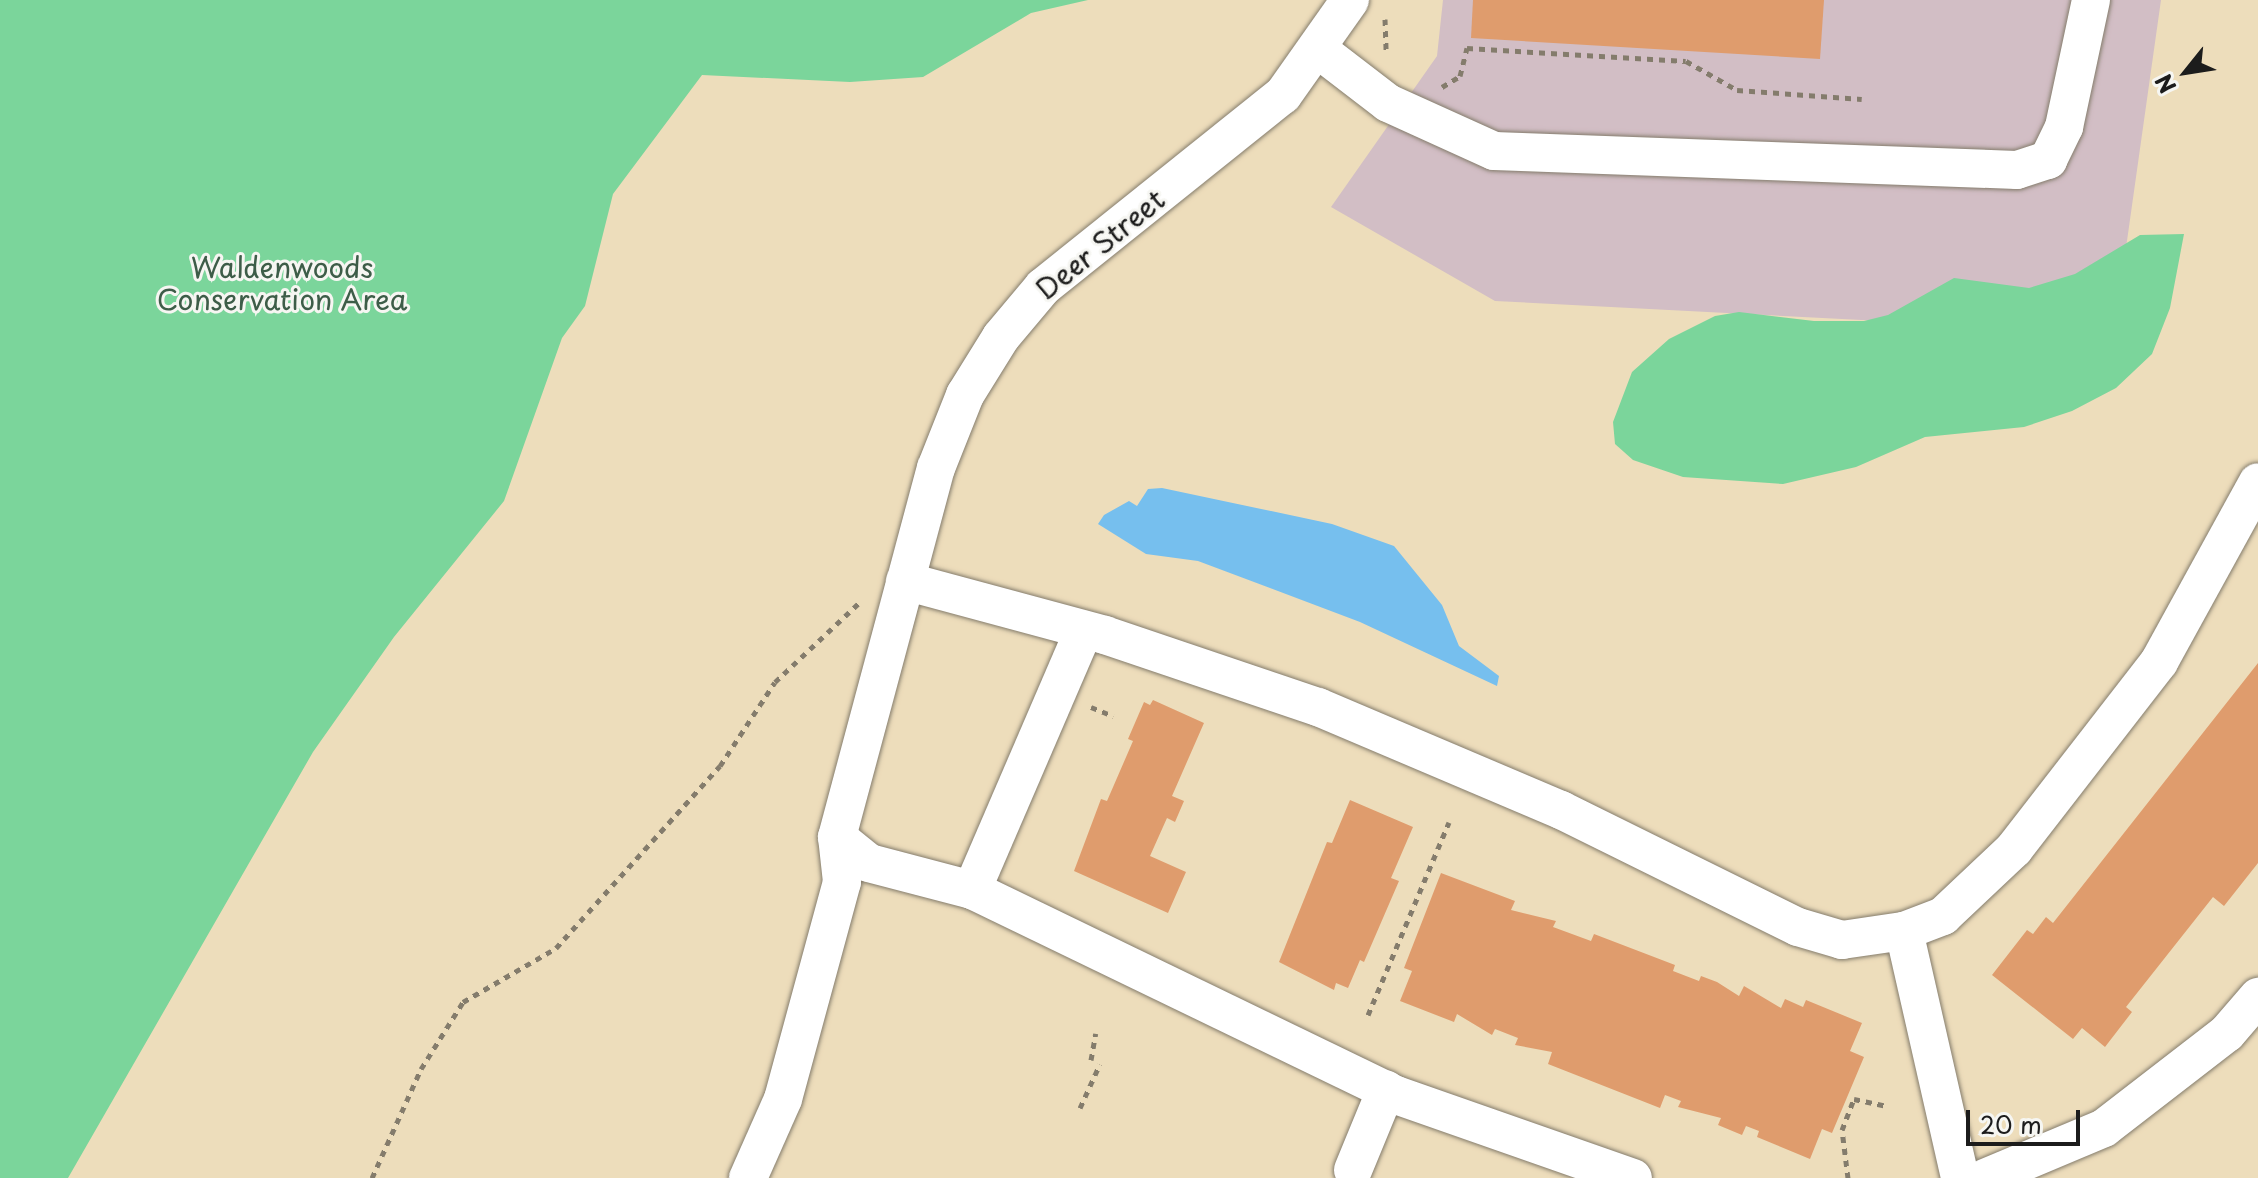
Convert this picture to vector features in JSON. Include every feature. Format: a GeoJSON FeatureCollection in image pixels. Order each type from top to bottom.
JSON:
{"type":"FeatureCollection","features":[{"type":"Feature","properties":{"kind":"street","name":"Deer Street"},"geometry":{"type":"LineString","coordinates":[[837,837],[945,440],[976,375],[1014,320],[1080,253],[1265,113],[1319,50],[1350,0]]}},
{"type":"Feature","properties":{"kind":"street"},"geometry":{"type":"LineString","coordinates":[[1319,50],[1388,103],[1494,151],[2017,170],[2048,160],[2064,127],[2091,0]]}},
{"type":"Feature","properties":{"kind":"street"},"geometry":{"type":"LineString","coordinates":[[905,581],[1084,630],[1318,707],[1561,810],[1798,927],[1842,940],[1904,931],[1943,916],[2014,849],[2057,798],[2159,662],[2258,482]]}},
{"type":"Feature","properties":{"kind":"street"},"geometry":{"type":"LineString","coordinates":[[972,890],[1084,630]]}},
{"type":"Feature","properties":{"kind":"street"},"geometry":{"type":"LineString","coordinates":[[837,837],[869,863],[972,890],[1386,1090],[1633,1178]]}},
{"type":"Feature","properties":{"kind":"street"},"geometry":{"type":"LineString","coordinates":[[748,1178],[783,1099],[842,882],[837,837]]}},
{"type":"Feature","properties":{"kind":"street"},"geometry":{"type":"LineString","coordinates":[[1904,931],[1960,1178]]}},
{"type":"Feature","properties":{"kind":"street"},"geometry":{"type":"LineString","coordinates":[[1985,1178],[2067,1147],[2118,1119],[2227,1033],[2258,997]]}},
{"type":"Feature","properties":{"kind":"street"},"geometry":{"type":"LineString","coordinates":[[1353,1170],[1386,1090]]}},
{"type":"Feature","properties":{"kind":"path"},"geometry":{"type":"LineString","coordinates":[[1385,16],[1382,31],[1386,56],[1393,63]]}},
{"type":"Feature","properties":{"kind":"path"},"geometry":{"type":"LineString","coordinates":[[1430,87],[1444,87],[1460,76],[1467,48],[1686,61],[1737,90],[1862,99]]}},
{"type":"Feature","properties":{"kind":"path"},"geometry":{"type":"LineString","coordinates":[[372,1178],[421,1069],[463,1002],[556,948],[720,766],[775,682],[855,604],[905,581]]}},
{"type":"Feature","properties":{"kind":"path"},"geometry":{"type":"LineString","coordinates":[[1368,1015],[1449,822]]}},
{"type":"Feature","properties":{"kind":"path"},"geometry":{"type":"LineString","coordinates":[[1091,1060],[1096,1033]]}},
{"type":"Feature","properties":{"kind":"path"},"geometry":{"type":"LineString","coordinates":[[1080,1108],[1100,1064]]}},
{"type":"Feature","properties":{"kind":"path"},"geometry":{"type":"LineString","coordinates":[[1848,1178],[1842,1130],[1854,1099],[1888,1106]]}},
{"type":"Feature","properties":{"kind":"shaded area"},"geometry":{"type":"Polygon","coordinates":[[[1443,0],[2161,0],[2114,333],[1495,301],[1331,207],[1437,56],[1443,0]]]}},
{"type":"Feature","properties":{"kind":"green space","name":"Waldenwoods Conservation Area"},"geometry":{"type":"Polygon","coordinates":[[[0,0],[1088,0],[1031,13],[923,77],[850,82],[702,75],[613,194],[585,306],[562,338],[504,501],[394,637],[313,752],[68,1178],[0,1178],[0,0]]]}},
{"type":"Feature","properties":{"kind":"green space"},"geometry":{"type":"Polygon","coordinates":[[[2184,234],[2170,308],[2152,354],[2116,388],[2072,411],[2024,427],[1925,437],[1856,467],[1783,484],[1683,477],[1633,460],[1615,444],[1613,422],[1632,372],[1669,339],[1715,316],[1739,312],[1814,321],[1864,321],[1888,315],[1954,278],[2029,288],[2075,274],[2140,235],[2184,234]]]}},
{"type":"Feature","properties":{"kind":"water"},"geometry":{"type":"Polygon","coordinates":[[[1162,488],[1332,524],[1394,546],[1442,605],[1459,646],[1499,676],[1497,686],[1360,622],[1198,561],[1146,554],[1098,524],[1104,515],[1129,501],[1137,506],[1148,489],[1162,488]]]}},
{"type":"Feature","properties":{"kind":"building"},"geometry":{"type":"Polygon","coordinates":[[[1473,0],[1824,0],[1820,59],[1471,38],[1473,0]]]}},
{"type":"Feature","properties":{"kind":"building"},"geometry":{"type":"Polygon","coordinates":[[[2258,663],[2258,863],[2224,906],[2213,897],[2126,1007],[2132,1012],[2105,1047],[2082,1028],[2073,1039],[1992,975],[2027,930],[2033,934],[2046,917],[2053,923],[2258,663]]]}},
{"type":"Feature","properties":{"kind":"building"},"geometry":{"type":"Polygon","coordinates":[[[1153,700],[1204,723],[1172,796],[1184,801],[1175,822],[1167,818],[1150,856],[1186,872],[1168,913],[1074,871],[1101,799],[1107,801],[1133,741],[1128,739],[1144,702],[1150,705],[1153,700]]]}},
{"type":"Feature","properties":{"kind":"building"},"geometry":{"type":"Polygon","coordinates":[[[1350,800],[1413,827],[1391,878],[1399,881],[1364,962],[1360,960],[1348,988],[1336,983],[1334,990],[1279,962],[1327,842],[1332,843],[1350,800]]]}},
{"type":"Feature","properties":{"kind":"building"},"geometry":{"type":"Polygon","coordinates":[[[1441,873],[1515,901],[1511,910],[1556,921],[1553,927],[1591,941],[1594,934],[1675,965],[1673,971],[1699,981],[1701,976],[1717,982],[1739,996],[1744,986],[1781,1008],[1785,999],[1803,1007],[1806,1000],[1862,1023],[1850,1051],[1864,1057],[1832,1133],[1822,1129],[1810,1159],[1757,1137],[1759,1131],[1746,1126],[1742,1135],[1718,1125],[1721,1118],[1678,1107],[1681,1101],[1665,1095],[1660,1108],[1548,1064],[1552,1052],[1515,1045],[1518,1038],[1495,1029],[1492,1035],[1457,1014],[1454,1022],[1400,1001],[1412,971],[1404,968],[1441,873]]]}}]}
